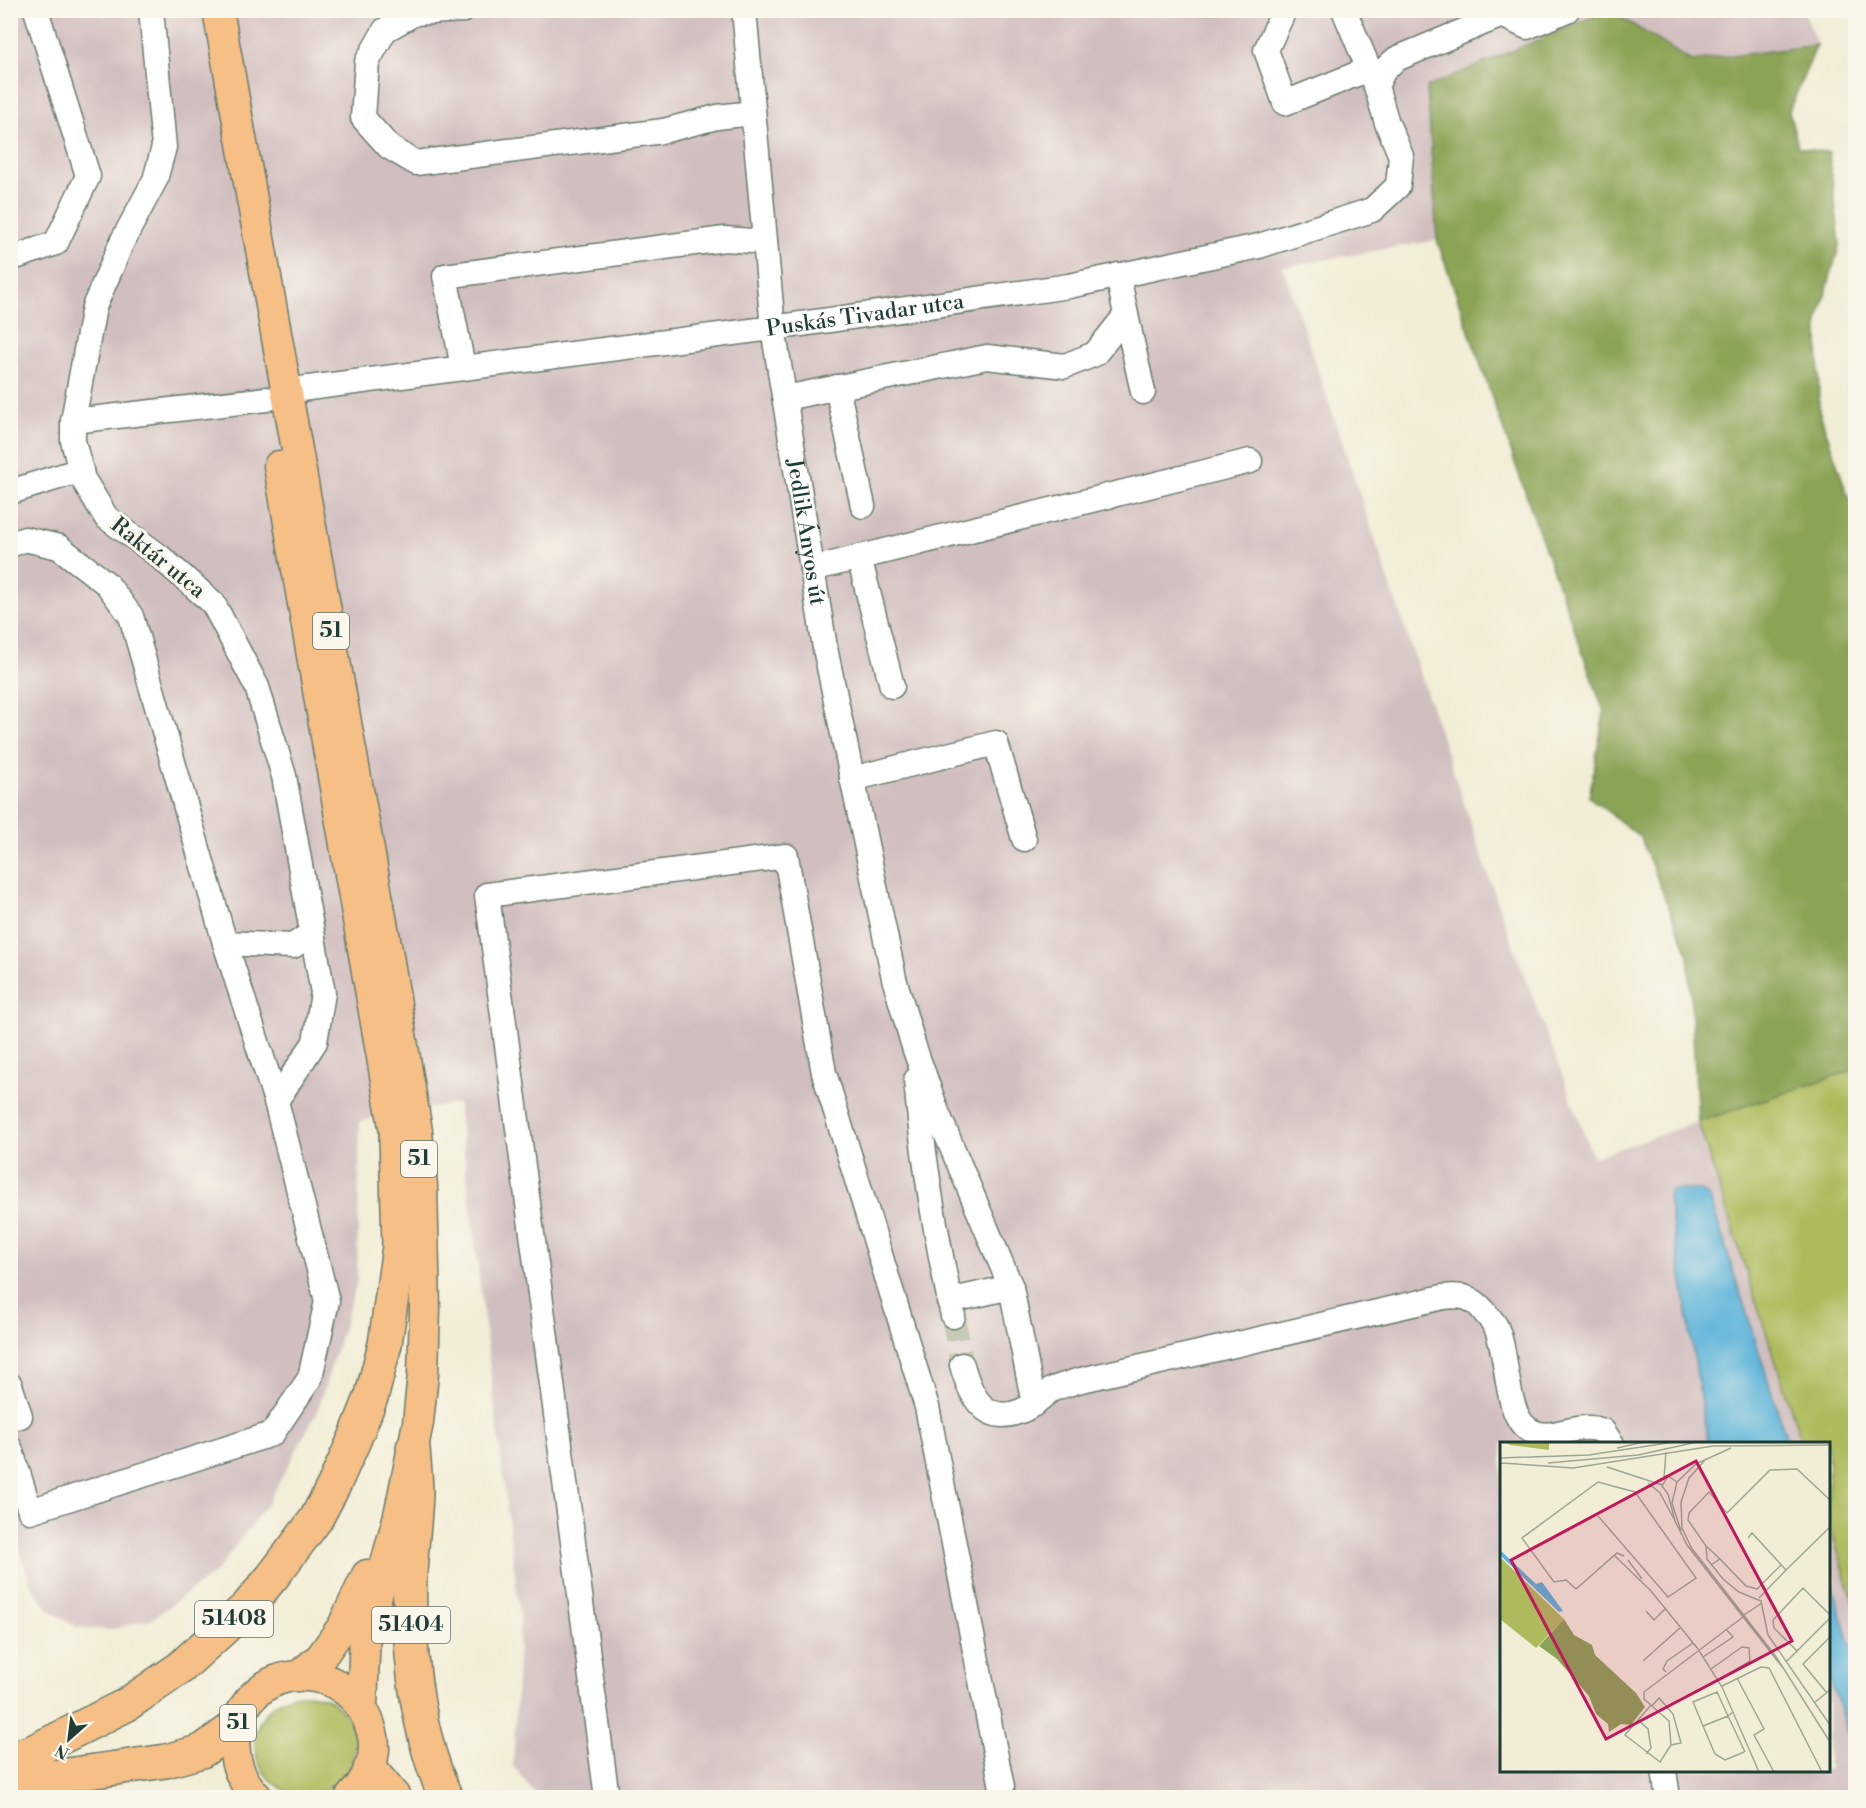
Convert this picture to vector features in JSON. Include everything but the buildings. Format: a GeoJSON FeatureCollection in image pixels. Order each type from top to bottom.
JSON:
{"type":"FeatureCollection","features":[{"type":"Feature","properties":{"kind":"highway","name":"51408"},"geometry":{"type":"LineString","coordinates":[[10,1758],[32,1752],[126,1705],[180,1668],[247,1607],[316,1519],[355,1438],[372,1395],[386,1344],[399,1247],[396,1137]]}},
{"type":"Feature","properties":{"kind":"highway","name":"51404"},"geometry":{"type":"LineString","coordinates":[[413,1449],[416,1494],[410,1577],[411,1640],[418,1708],[437,1777],[446,1797]]}},
{"type":"Feature","properties":{"kind":"highway"},"geometry":{"type":"LineString","coordinates":[[10,1783],[166,1761],[202,1751],[236,1726]]}},
{"type":"Feature","properties":{"kind":"highway"},"geometry":{"type":"LineString","coordinates":[[370,1769],[394,1797]]}},
{"type":"Feature","properties":{"kind":"main road","name":"51"},"geometry":{"type":"LineString","coordinates":[[198,10],[276,395],[309,512],[417,1131],[423,1209],[425,1308],[423,1374],[413,1449],[381,1582],[365,1632],[362,1706]]}},
{"type":"Feature","properties":{"kind":"main road","name":"51"},"geometry":{"type":"LineString","coordinates":[[218,10],[276,395],[411,1236],[409,1367],[401,1433],[385,1512],[366,1578],[343,1626],[321,1657],[299,1676]]}},
{"type":"Feature","properties":{"kind":"main road","name":"51"},"geometry":{"type":"LineString","coordinates":[[253,1794],[237,1768],[234,1747],[236,1726],[243,1710],[266,1686],[282,1679],[317,1676],[334,1682],[350,1692],[362,1706],[374,1736],[374,1753],[370,1769],[360,1788],[350,1797]]}},
{"type":"Feature","properties":{"kind":"street"},"geometry":{"type":"LineString","coordinates":[[10,258],[56,243],[88,176],[36,10]]}},
{"type":"Feature","properties":{"kind":"street","name":"Raktár utca"},"geometry":{"type":"LineString","coordinates":[[151,10],[164,147],[155,180],[123,240],[94,307],[73,421],[73,441],[83,479],[106,518],[159,556],[213,603],[257,687],[284,776],[323,993],[315,1042],[276,1101]]}},
{"type":"Feature","properties":{"kind":"street"},"geometry":{"type":"LineString","coordinates":[[463,10],[415,13],[385,30],[367,62],[363,118],[389,147],[416,163],[663,131],[717,117],[753,113]]}},
{"type":"Feature","properties":{"kind":"street","name":"Jedlik Ányos út"},"geometry":{"type":"LineString","coordinates":[[744,10],[773,328],[812,569],[825,648],[894,978],[914,1047]]}},
{"type":"Feature","properties":{"kind":"street"},"geometry":{"type":"LineString","coordinates":[[1280,10],[1282,15],[1266,50],[1285,103],[1372,78],[1396,59],[1502,15],[1527,27],[1538,16],[1567,10]]}},
{"type":"Feature","properties":{"kind":"street"},"geometry":{"type":"LineString","coordinates":[[1344,10],[1372,78]]}},
{"type":"Feature","properties":{"kind":"street","name":"Puskás Tivadar utca"},"geometry":{"type":"LineString","coordinates":[[73,421],[773,328],[1069,286],[1259,246],[1372,210],[1398,186],[1401,156],[1372,78]]}},
{"type":"Feature","properties":{"kind":"street"},"geometry":{"type":"LineString","coordinates":[[463,368],[445,276],[725,239],[765,242]]}},
{"type":"Feature","properties":{"kind":"street"},"geometry":{"type":"LineString","coordinates":[[1118,276],[1143,392]]}},
{"type":"Feature","properties":{"kind":"street"},"geometry":{"type":"LineString","coordinates":[[785,398],[987,357],[1065,366],[1095,354],[1126,315]]}},
{"type":"Feature","properties":{"kind":"street"},"geometry":{"type":"LineString","coordinates":[[837,387],[863,506]]}},
{"type":"Feature","properties":{"kind":"street"},"geometry":{"type":"LineString","coordinates":[[812,569],[1250,460]]}},
{"type":"Feature","properties":{"kind":"street"},"geometry":{"type":"LineString","coordinates":[[10,492],[81,470]]}},
{"type":"Feature","properties":{"kind":"street"},"geometry":{"type":"LineString","coordinates":[[10,545],[25,539],[59,547],[107,584],[131,616],[225,943],[276,1101],[327,1301],[310,1378],[272,1434],[30,1510],[10,1448]]}},
{"type":"Feature","properties":{"kind":"street"},"geometry":{"type":"LineString","coordinates":[[859,558],[892,686]]}},
{"type":"Feature","properties":{"kind":"street"},"geometry":{"type":"LineString","coordinates":[[852,779],[996,743],[1024,839]]}},
{"type":"Feature","properties":{"kind":"street"},"geometry":{"type":"LineString","coordinates":[[607,1797],[488,895],[786,856],[824,1073],[927,1407],[1002,1787]]}},
{"type":"Feature","properties":{"kind":"street"},"geometry":{"type":"LineString","coordinates":[[225,943],[292,946],[312,933]]}},
{"type":"Feature","properties":{"kind":"street"},"geometry":{"type":"LineString","coordinates":[[914,1047],[948,1140],[1011,1287],[1034,1404]]}},
{"type":"Feature","properties":{"kind":"street"},"geometry":{"type":"LineString","coordinates":[[914,1047],[927,1178],[936,1240],[951,1308],[1011,1287]]}},
{"type":"Feature","properties":{"kind":"street"},"geometry":{"type":"LineString","coordinates":[[962,1365],[971,1393],[979,1404],[992,1412],[1008,1415],[1034,1404],[1052,1389],[1077,1381],[1443,1297],[1461,1295],[1479,1306],[1495,1325],[1503,1350],[1513,1408],[1520,1423],[1530,1431],[1543,1436],[1589,1428],[1604,1431],[1611,1442]]}},
{"type":"Feature","properties":{"kind":"street"},"geometry":{"type":"LineString","coordinates":[[10,1385],[20,1416],[10,1419]]}},
{"type":"Feature","properties":{"kind":"street"},"geometry":{"type":"LineString","coordinates":[[1664,1772],[1668,1797]]}},
{"type":"Feature","properties":{"kind":"shaded area"},"geometry":{"type":"Polygon","coordinates":[[[10,11],[1606,11],[1427,87],[1437,240],[1283,267],[1500,910],[1593,1157],[1698,1122],[1802,1442],[1500,1442],[1500,1772],[1830,1772],[1830,1526],[1855,1606],[1855,1797],[538,1797],[513,1766],[520,1617],[458,1103],[360,1121],[357,1282],[317,1412],[268,1503],[216,1572],[152,1619],[109,1630],[76,1627],[49,1610],[31,1585],[10,1521],[10,11]]]}},
{"type":"Feature","properties":{"kind":"shaded area"},"geometry":{"type":"Polygon","coordinates":[[[1611,11],[1804,11],[1817,45],[1691,61],[1611,11]]]}},
{"type":"Feature","properties":{"kind":"green space"},"geometry":{"type":"Polygon","coordinates":[[[1606,11],[1611,11],[1691,61],[1817,45],[1789,111],[1798,147],[1829,153],[1840,243],[1818,321],[1819,410],[1855,517],[1855,1069],[1698,1122],[1688,954],[1640,837],[1589,797],[1604,712],[1437,240],[1427,87],[1606,11]]]}},
{"type":"Feature","properties":{"kind":"green space"},"geometry":{"type":"Polygon","coordinates":[[[1856,1069],[1855,1606],[1830,1526],[1830,1442],[1802,1442],[1698,1122],[1856,1069]]]}},
{"type":"Feature","properties":{"kind":"green space"},"geometry":{"type":"Polygon","coordinates":[[[305,1694],[324,1698],[340,1709],[351,1725],[355,1744],[351,1763],[340,1779],[324,1790],[305,1794],[286,1790],[270,1779],[259,1763],[255,1744],[259,1725],[270,1709],[286,1698],[305,1694]]]}},
{"type":"Feature","properties":{"kind":"water"},"geometry":{"type":"Polygon","coordinates":[[[1671,1190],[1700,1190],[1710,1198],[1788,1442],[1708,1442],[1668,1197],[1671,1190]]]}},
{"type":"Feature","properties":{"kind":"water"},"geometry":{"type":"Polygon","coordinates":[[[1830,1579],[1855,1658],[1855,1758],[1830,1678],[1830,1579]]]}},
{"type":"Feature","properties":{"kind":"tunnel"},"geometry":{"type":"LineString","coordinates":[[953,1316],[962,1365]]}}]}
